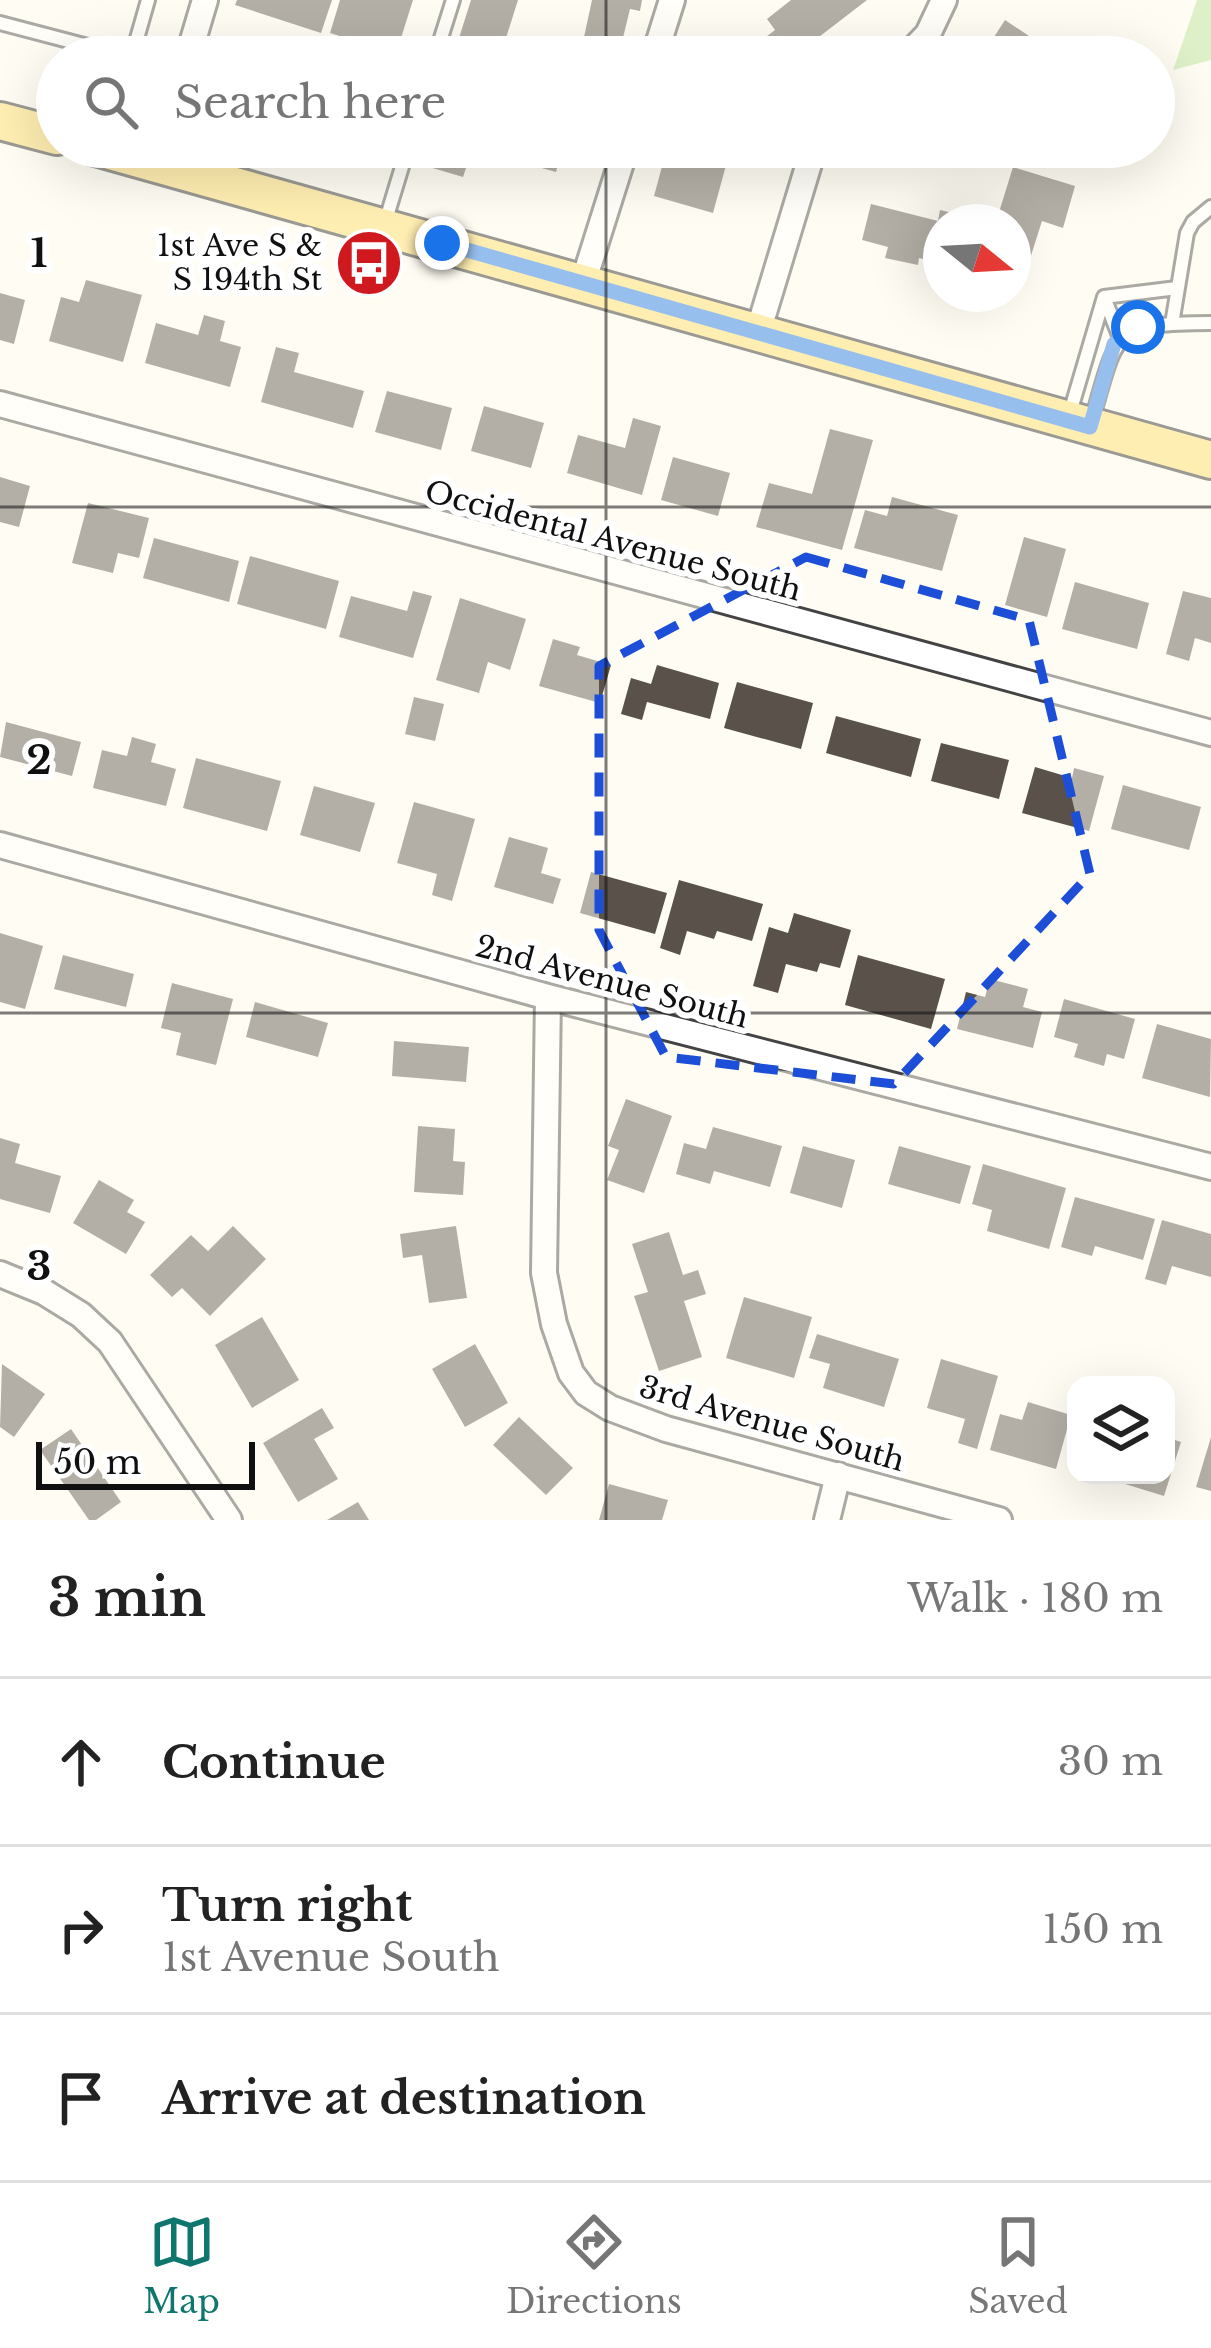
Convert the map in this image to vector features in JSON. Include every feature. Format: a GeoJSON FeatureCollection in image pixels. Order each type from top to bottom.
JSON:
{"type":"FeatureCollection","features":[{"type":"Feature","properties":{"kind":"main road"},"geometry":{"type":"LineString","coordinates":[[0,121],[36,130]]}},
{"type":"Feature","properties":{"kind":"main road"},"geometry":{"type":"LineString","coordinates":[[199,168],[384,227],[1211,460]]}},
{"type":"Feature","properties":{"kind":"street"},"geometry":{"type":"LineString","coordinates":[[194,36],[205,0]]}},
{"type":"Feature","properties":{"kind":"street"},"geometry":{"type":"LineString","coordinates":[[661,36],[672,0]]}},
{"type":"Feature","properties":{"kind":"street"},"geometry":{"type":"LineString","coordinates":[[926,36],[944,0]]}},
{"type":"Feature","properties":{"kind":"street"},"geometry":{"type":"LineString","coordinates":[[583,283],[619,168]]}},
{"type":"Feature","properties":{"kind":"street"},"geometry":{"type":"LineString","coordinates":[[758,332],[808,168]]}},
{"type":"Feature","properties":{"kind":"street","name":"Occidental Avenue South"},"geometry":{"type":"LineString","coordinates":[[0,404],[1211,733]]}},
{"type":"Feature","properties":{"kind":"street","name":"2nd Avenue South"},"geometry":{"type":"LineString","coordinates":[[0,844],[548,997],[1211,1168]]}},
{"type":"Feature","properties":{"kind":"street","name":"3rd Avenue South"},"geometry":{"type":"LineString","coordinates":[[548,997],[544,1273],[554,1324],[571,1373],[586,1394],[666,1429],[999,1520]]}},
{"type":"Feature","properties":{"kind":"street"},"geometry":{"type":"LineString","coordinates":[[0,1274],[82,1315],[110,1342],[229,1520]]}},
{"type":"Feature","properties":{"kind":"street"},"geometry":{"type":"LineString","coordinates":[[827,1520],[838,1474]]}},
{"type":"Feature","properties":{"kind":"lane"},"geometry":{"type":"LineString","coordinates":[[138,36],[148,0]]}},
{"type":"Feature","properties":{"kind":"lane"},"geometry":{"type":"LineString","coordinates":[[442,36],[453,0]]}},
{"type":"Feature","properties":{"kind":"lane"},"geometry":{"type":"LineString","coordinates":[[0,23],[48,36]]}},
{"type":"Feature","properties":{"kind":"lane"},"geometry":{"type":"LineString","coordinates":[[384,227],[402,168]]}},
{"type":"Feature","properties":{"kind":"lane"},"geometry":{"type":"LineString","coordinates":[[1172,323],[1187,233],[1211,206]]}},
{"type":"Feature","properties":{"kind":"lane"},"geometry":{"type":"LineString","coordinates":[[1104,297],[1177,288]]}},
{"type":"Feature","properties":{"kind":"lane"},"geometry":{"type":"LineString","coordinates":[[1104,297],[1120,338]]}},
{"type":"Feature","properties":{"kind":"lane"},"geometry":{"type":"LineString","coordinates":[[1079,424],[1104,297]]}},
{"type":"Feature","properties":{"kind":"lane"},"geometry":{"type":"LineString","coordinates":[[1079,424],[1120,338],[1138,327],[1211,323]]}},
{"type":"Feature","properties":{"kind":"highlighted area"},"geometry":{"type":"Polygon","coordinates":[[[806,557],[1029,620],[1090,874],[894,1084],[666,1057],[599,930],[599,666],[806,557]]]}},
{"type":"Feature","properties":{"kind":"green space"},"geometry":{"type":"Polygon","coordinates":[[[1197,0],[1211,0],[1211,60],[1175,69],[1197,0]]]}},
{"type":"Feature","properties":{"kind":"building"},"geometry":{"type":"Polygon","coordinates":[[[237,0],[332,0],[321,33],[235,5],[237,0]]]}},
{"type":"Feature","properties":{"kind":"building"},"geometry":{"type":"Polygon","coordinates":[[[340,0],[413,0],[402,36],[330,33],[340,0]]]}},
{"type":"Feature","properties":{"kind":"building"},"geometry":{"type":"Polygon","coordinates":[[[471,0],[518,0],[507,36],[460,36],[471,0]]]}},
{"type":"Feature","properties":{"kind":"building"},"geometry":{"type":"Polygon","coordinates":[[[592,0],[642,0],[640,11],[630,9],[623,36],[584,36],[592,0]]]}},
{"type":"Feature","properties":{"kind":"building"},"geometry":{"type":"Polygon","coordinates":[[[791,0],[867,0],[820,36],[767,36],[775,30],[767,19],[791,0]]]}},
{"type":"Feature","properties":{"kind":"building"},"geometry":{"type":"Polygon","coordinates":[[[1005,20],[1029,36],[995,36],[1005,20]]]}},
{"type":"Feature","properties":{"kind":"building"},"geometry":{"type":"Polygon","coordinates":[[[433,168],[466,168],[463,177],[433,168]]]}},
{"type":"Feature","properties":{"kind":"building"},"geometry":{"type":"Polygon","coordinates":[[[662,168],[725,168],[713,213],[654,196],[662,168]]]}},
{"type":"Feature","properties":{"kind":"building"},"geometry":{"type":"Polygon","coordinates":[[[1013,168],[1075,186],[1063,228],[1042,221],[1031,256],[1031,204],[1002,204],[1013,168]]]}},
{"type":"Feature","properties":{"kind":"building"},"geometry":{"type":"Polygon","coordinates":[[[871,204],[923,217],[923,259],[919,258],[918,265],[885,258],[888,247],[862,240],[871,204]]]}},
{"type":"Feature","properties":{"kind":"building"},"geometry":{"type":"Polygon","coordinates":[[[86,280],[142,295],[123,362],[49,341],[61,297],[79,302],[86,280]]]}},
{"type":"Feature","properties":{"kind":"building"},"geometry":{"type":"Polygon","coordinates":[[[0,293],[25,300],[14,344],[0,340],[0,293]]]}},
{"type":"Feature","properties":{"kind":"building"},"geometry":{"type":"Polygon","coordinates":[[[204,315],[225,321],[220,341],[241,347],[230,387],[145,363],[156,323],[198,335],[204,315]]]}},
{"type":"Feature","properties":{"kind":"building"},"geometry":{"type":"Polygon","coordinates":[[[276,347],[299,353],[294,372],[364,391],[353,428],[261,402],[276,347]]]}},
{"type":"Feature","properties":{"kind":"building"},"geometry":{"type":"Polygon","coordinates":[[[387,391],[452,408],[441,450],[375,432],[387,391]]]}},
{"type":"Feature","properties":{"kind":"building"},"geometry":{"type":"Polygon","coordinates":[[[484,406],[544,423],[531,468],[471,451],[484,406]]]}},
{"type":"Feature","properties":{"kind":"building"},"geometry":{"type":"Polygon","coordinates":[[[633,418],[661,426],[642,495],[567,473],[578,435],[625,448],[633,418]]]}},
{"type":"Feature","properties":{"kind":"building"},"geometry":{"type":"Polygon","coordinates":[[[830,429],[873,440],[842,550],[756,527],[769,483],[812,494],[830,429]]]}},
{"type":"Feature","properties":{"kind":"building"},"geometry":{"type":"Polygon","coordinates":[[[673,457],[730,473],[718,516],[661,500],[673,457]]]}},
{"type":"Feature","properties":{"kind":"building"},"geometry":{"type":"Polygon","coordinates":[[[0,477],[30,486],[19,527],[0,522],[0,477]]]}},
{"type":"Feature","properties":{"kind":"building"},"geometry":{"type":"Polygon","coordinates":[[[892,497],[958,515],[942,571],[854,548],[865,510],[887,516],[892,497]]]}},
{"type":"Feature","properties":{"kind":"building"},"geometry":{"type":"Polygon","coordinates":[[[88,503],[149,518],[139,558],[118,553],[113,573],[72,563],[88,503]]]}},
{"type":"Feature","properties":{"kind":"building"},"geometry":{"type":"Polygon","coordinates":[[[1024,537],[1066,549],[1047,617],[1005,605],[1024,537]]]}},
{"type":"Feature","properties":{"kind":"building"},"geometry":{"type":"Polygon","coordinates":[[[154,538],[239,561],[229,602],[143,578],[154,538]]]}},
{"type":"Feature","properties":{"kind":"building"},"geometry":{"type":"Polygon","coordinates":[[[250,556],[339,581],[326,629],[237,604],[250,556]]]}},
{"type":"Feature","properties":{"kind":"building"},"geometry":{"type":"Polygon","coordinates":[[[1075,582],[1149,603],[1137,649],[1062,629],[1075,582]]]}},
{"type":"Feature","properties":{"kind":"building"},"geometry":{"type":"Polygon","coordinates":[[[413,591],[432,596],[413,658],[339,637],[351,596],[407,611],[413,591]]]}},
{"type":"Feature","properties":{"kind":"building"},"geometry":{"type":"Polygon","coordinates":[[[1183,591],[1211,598],[1211,643],[1195,638],[1189,661],[1166,654],[1183,591]]]}},
{"type":"Feature","properties":{"kind":"building"},"geometry":{"type":"Polygon","coordinates":[[[460,598],[526,619],[510,670],[488,662],[479,693],[436,680],[460,598]]]}},
{"type":"Feature","properties":{"kind":"building"},"geometry":{"type":"Polygon","coordinates":[[[553,639],[580,647],[577,655],[611,665],[600,703],[539,686],[553,639]]]}},
{"type":"Feature","properties":{"kind":"building"},"geometry":{"type":"Polygon","coordinates":[[[657,665],[719,683],[710,719],[647,702],[642,720],[621,714],[631,678],[651,684],[657,665]]]}},
{"type":"Feature","properties":{"kind":"building"},"geometry":{"type":"Polygon","coordinates":[[[737,682],[813,703],[801,749],[724,728],[737,682]]]}},
{"type":"Feature","properties":{"kind":"building"},"geometry":{"type":"Polygon","coordinates":[[[414,697],[444,704],[435,741],[405,734],[414,697]]]}},
{"type":"Feature","properties":{"kind":"building"},"geometry":{"type":"Polygon","coordinates":[[[836,716],[921,739],[911,777],[826,753],[836,716]]]}},
{"type":"Feature","properties":{"kind":"building"},"geometry":{"type":"Polygon","coordinates":[[[6,722],[81,742],[72,776],[0,757],[6,722]]]}},
{"type":"Feature","properties":{"kind":"building"},"geometry":{"type":"Polygon","coordinates":[[[132,737],[156,744],[151,762],[176,769],[166,806],[93,788],[102,750],[127,756],[132,737]]]}},
{"type":"Feature","properties":{"kind":"building"},"geometry":{"type":"Polygon","coordinates":[[[941,743],[1009,760],[999,799],[931,781],[941,743]]]}},
{"type":"Feature","properties":{"kind":"building"},"geometry":{"type":"Polygon","coordinates":[[[196,758],[281,781],[267,831],[183,808],[196,758]]]}},
{"type":"Feature","properties":{"kind":"building"},"geometry":{"type":"Polygon","coordinates":[[[1035,767],[1072,778],[1074,768],[1104,776],[1089,831],[1022,813],[1035,767]]]}},
{"type":"Feature","properties":{"kind":"building"},"geometry":{"type":"Polygon","coordinates":[[[1123,785],[1201,807],[1189,850],[1111,829],[1123,785]]]}},
{"type":"Feature","properties":{"kind":"building"},"geometry":{"type":"Polygon","coordinates":[[[314,786],[375,803],[360,852],[300,835],[314,786]]]}},
{"type":"Feature","properties":{"kind":"building"},"geometry":{"type":"Polygon","coordinates":[[[414,802],[475,819],[452,901],[432,895],[437,874],[397,863],[414,802]]]}},
{"type":"Feature","properties":{"kind":"building"},"geometry":{"type":"Polygon","coordinates":[[[509,837],[548,848],[541,873],[561,879],[553,904],[494,887],[509,837]]]}},
{"type":"Feature","properties":{"kind":"building"},"geometry":{"type":"Polygon","coordinates":[[[591,872],[667,893],[655,934],[580,913],[591,872]]]}},
{"type":"Feature","properties":{"kind":"building"},"geometry":{"type":"Polygon","coordinates":[[[679,880],[763,904],[752,941],[717,931],[714,939],[687,931],[680,955],[660,948],[679,880]]]}},
{"type":"Feature","properties":{"kind":"building"},"geometry":{"type":"Polygon","coordinates":[[[794,913],[851,930],[840,968],[820,963],[817,972],[786,964],[778,993],[753,986],[769,927],[788,933],[794,913]]]}},
{"type":"Feature","properties":{"kind":"building"},"geometry":{"type":"Polygon","coordinates":[[[0,933],[43,946],[25,1009],[0,1002],[0,933]]]}},
{"type":"Feature","properties":{"kind":"building"},"geometry":{"type":"Polygon","coordinates":[[[63,955],[134,974],[126,1007],[54,989],[63,955]]]}},
{"type":"Feature","properties":{"kind":"building"},"geometry":{"type":"Polygon","coordinates":[[[858,955],[945,979],[931,1029],[845,1005],[858,955]]]}},
{"type":"Feature","properties":{"kind":"building"},"geometry":{"type":"Polygon","coordinates":[[[990,979],[1028,989],[1023,1007],[1042,1012],[1033,1048],[957,1029],[966,992],[985,997],[990,979]]]}},
{"type":"Feature","properties":{"kind":"building"},"geometry":{"type":"Polygon","coordinates":[[[172,983],[233,999],[216,1065],[176,1055],[181,1033],[161,1028],[172,983]]]}},
{"type":"Feature","properties":{"kind":"building"},"geometry":{"type":"Polygon","coordinates":[[[1064,999],[1135,1019],[1124,1059],[1107,1054],[1104,1066],[1074,1057],[1078,1044],[1054,1037],[1064,999]]]}},
{"type":"Feature","properties":{"kind":"building"},"geometry":{"type":"Polygon","coordinates":[[[255,1002],[328,1023],[318,1057],[246,1037],[255,1002]]]}},
{"type":"Feature","properties":{"kind":"building"},"geometry":{"type":"Polygon","coordinates":[[[1157,1024],[1211,1039],[1210,1097],[1142,1078],[1157,1024]]]}},
{"type":"Feature","properties":{"kind":"building"},"geometry":{"type":"Polygon","coordinates":[[[394,1041],[469,1047],[466,1082],[392,1076],[394,1041]]]}},
{"type":"Feature","properties":{"kind":"building"},"geometry":{"type":"Polygon","coordinates":[[[626,1099],[672,1116],[644,1193],[607,1180],[619,1150],[608,1146],[626,1099]]]}},
{"type":"Feature","properties":{"kind":"building"},"geometry":{"type":"Polygon","coordinates":[[[418,1126],[455,1129],[453,1161],[465,1162],[463,1195],[414,1192],[418,1126]]]}},
{"type":"Feature","properties":{"kind":"building"},"geometry":{"type":"Polygon","coordinates":[[[713,1127],[782,1146],[770,1187],[714,1171],[710,1184],[676,1174],[684,1143],[706,1149],[713,1127]]]}},
{"type":"Feature","properties":{"kind":"building"},"geometry":{"type":"Polygon","coordinates":[[[0,1138],[20,1144],[15,1163],[61,1176],[50,1213],[0,1199],[0,1138]]]}},
{"type":"Feature","properties":{"kind":"building"},"geometry":{"type":"Polygon","coordinates":[[[803,1146],[855,1160],[842,1208],[790,1193],[803,1146]]]}},
{"type":"Feature","properties":{"kind":"building"},"geometry":{"type":"Polygon","coordinates":[[[899,1146],[971,1166],[960,1204],[888,1184],[899,1146]]]}},
{"type":"Feature","properties":{"kind":"building"},"geometry":{"type":"Polygon","coordinates":[[[983,1164],[1066,1188],[1049,1249],[987,1231],[992,1210],[972,1204],[983,1164]]]}},
{"type":"Feature","properties":{"kind":"building"},"geometry":{"type":"Polygon","coordinates":[[[99,1180],[134,1200],[127,1212],[145,1222],[126,1254],[73,1223],[99,1180]]]}},
{"type":"Feature","properties":{"kind":"building"},"geometry":{"type":"Polygon","coordinates":[[[1075,1197],[1155,1219],[1143,1260],[1095,1246],[1092,1256],[1061,1247],[1075,1197]]]}},
{"type":"Feature","properties":{"kind":"building"},"geometry":{"type":"Polygon","coordinates":[[[1162,1220],[1211,1234],[1211,1277],[1172,1266],[1166,1285],[1145,1279],[1162,1220]]]}},
{"type":"Feature","properties":{"kind":"building"},"geometry":{"type":"Polygon","coordinates":[[[233,1226],[266,1259],[210,1316],[182,1288],[172,1297],[150,1275],[191,1235],[208,1251],[233,1226]]]}},
{"type":"Feature","properties":{"kind":"building"},"geometry":{"type":"Polygon","coordinates":[[[456,1226],[467,1298],[429,1303],[422,1255],[403,1258],[400,1234],[456,1226]]]}},
{"type":"Feature","properties":{"kind":"building"},"geometry":{"type":"Polygon","coordinates":[[[669,1232],[683,1275],[698,1270],[706,1294],[684,1301],[702,1357],[659,1371],[634,1296],[648,1292],[632,1244],[669,1232]]]}},
{"type":"Feature","properties":{"kind":"building"},"geometry":{"type":"Polygon","coordinates":[[[744,1297],[812,1317],[794,1378],[726,1358],[744,1297]]]}},
{"type":"Feature","properties":{"kind":"building"},"geometry":{"type":"Polygon","coordinates":[[[262,1317],[299,1380],[252,1408],[215,1345],[262,1317]]]}},
{"type":"Feature","properties":{"kind":"building"},"geometry":{"type":"Polygon","coordinates":[[[817,1334],[899,1359],[884,1407],[823,1388],[830,1364],[809,1358],[817,1334]]]}},
{"type":"Feature","properties":{"kind":"building"},"geometry":{"type":"Polygon","coordinates":[[[475,1344],[508,1403],[465,1427],[432,1369],[475,1344]]]}},
{"type":"Feature","properties":{"kind":"building"},"geometry":{"type":"Polygon","coordinates":[[[941,1359],[998,1376],[977,1449],[958,1443],[965,1419],[927,1408],[941,1359]]]}},
{"type":"Feature","properties":{"kind":"building"},"geometry":{"type":"Polygon","coordinates":[[[2,1364],[45,1394],[14,1437],[0,1427],[2,1364]]]}},
{"type":"Feature","properties":{"kind":"building"},"geometry":{"type":"Polygon","coordinates":[[[1028,1402],[1067,1414],[1056,1469],[990,1450],[1000,1414],[1022,1420],[1028,1402]]]}},
{"type":"Feature","properties":{"kind":"building"},"geometry":{"type":"Polygon","coordinates":[[[322,1408],[334,1428],[314,1439],[338,1479],[298,1502],[263,1443],[322,1408]]]}},
{"type":"Feature","properties":{"kind":"building"},"geometry":{"type":"Polygon","coordinates":[[[519,1417],[573,1468],[546,1495],[493,1445],[519,1417]]]}},
{"type":"Feature","properties":{"kind":"building"},"geometry":{"type":"Polygon","coordinates":[[[71,1429],[121,1502],[96,1520],[89,1520],[40,1450],[71,1429]]]}},
{"type":"Feature","properties":{"kind":"building"},"geometry":{"type":"Polygon","coordinates":[[[1211,1437],[1211,1491],[1196,1487],[1211,1437]]]}},
{"type":"Feature","properties":{"kind":"building"},"geometry":{"type":"Polygon","coordinates":[[[609,1484],[668,1500],[662,1520],[599,1520],[609,1484]]]}},
{"type":"Feature","properties":{"kind":"building"},"geometry":{"type":"Polygon","coordinates":[[[1125,1484],[1168,1484],[1164,1496],[1125,1484]]]}},
{"type":"Feature","properties":{"kind":"building"},"geometry":{"type":"Polygon","coordinates":[[[358,1502],[369,1520],[327,1520],[358,1502]]]}},
{"type":"Feature","properties":{"kind":"place","name":"1st Ave S & S 194th St"},"geometry":{"type":"Point","coordinates":[369,263]}},
{"type":"Feature","properties":{"kind":"route"},"geometry":{"type":"LineString","coordinates":[[442,243],[1090,427],[1114,344],[1138,327]]}}]}
